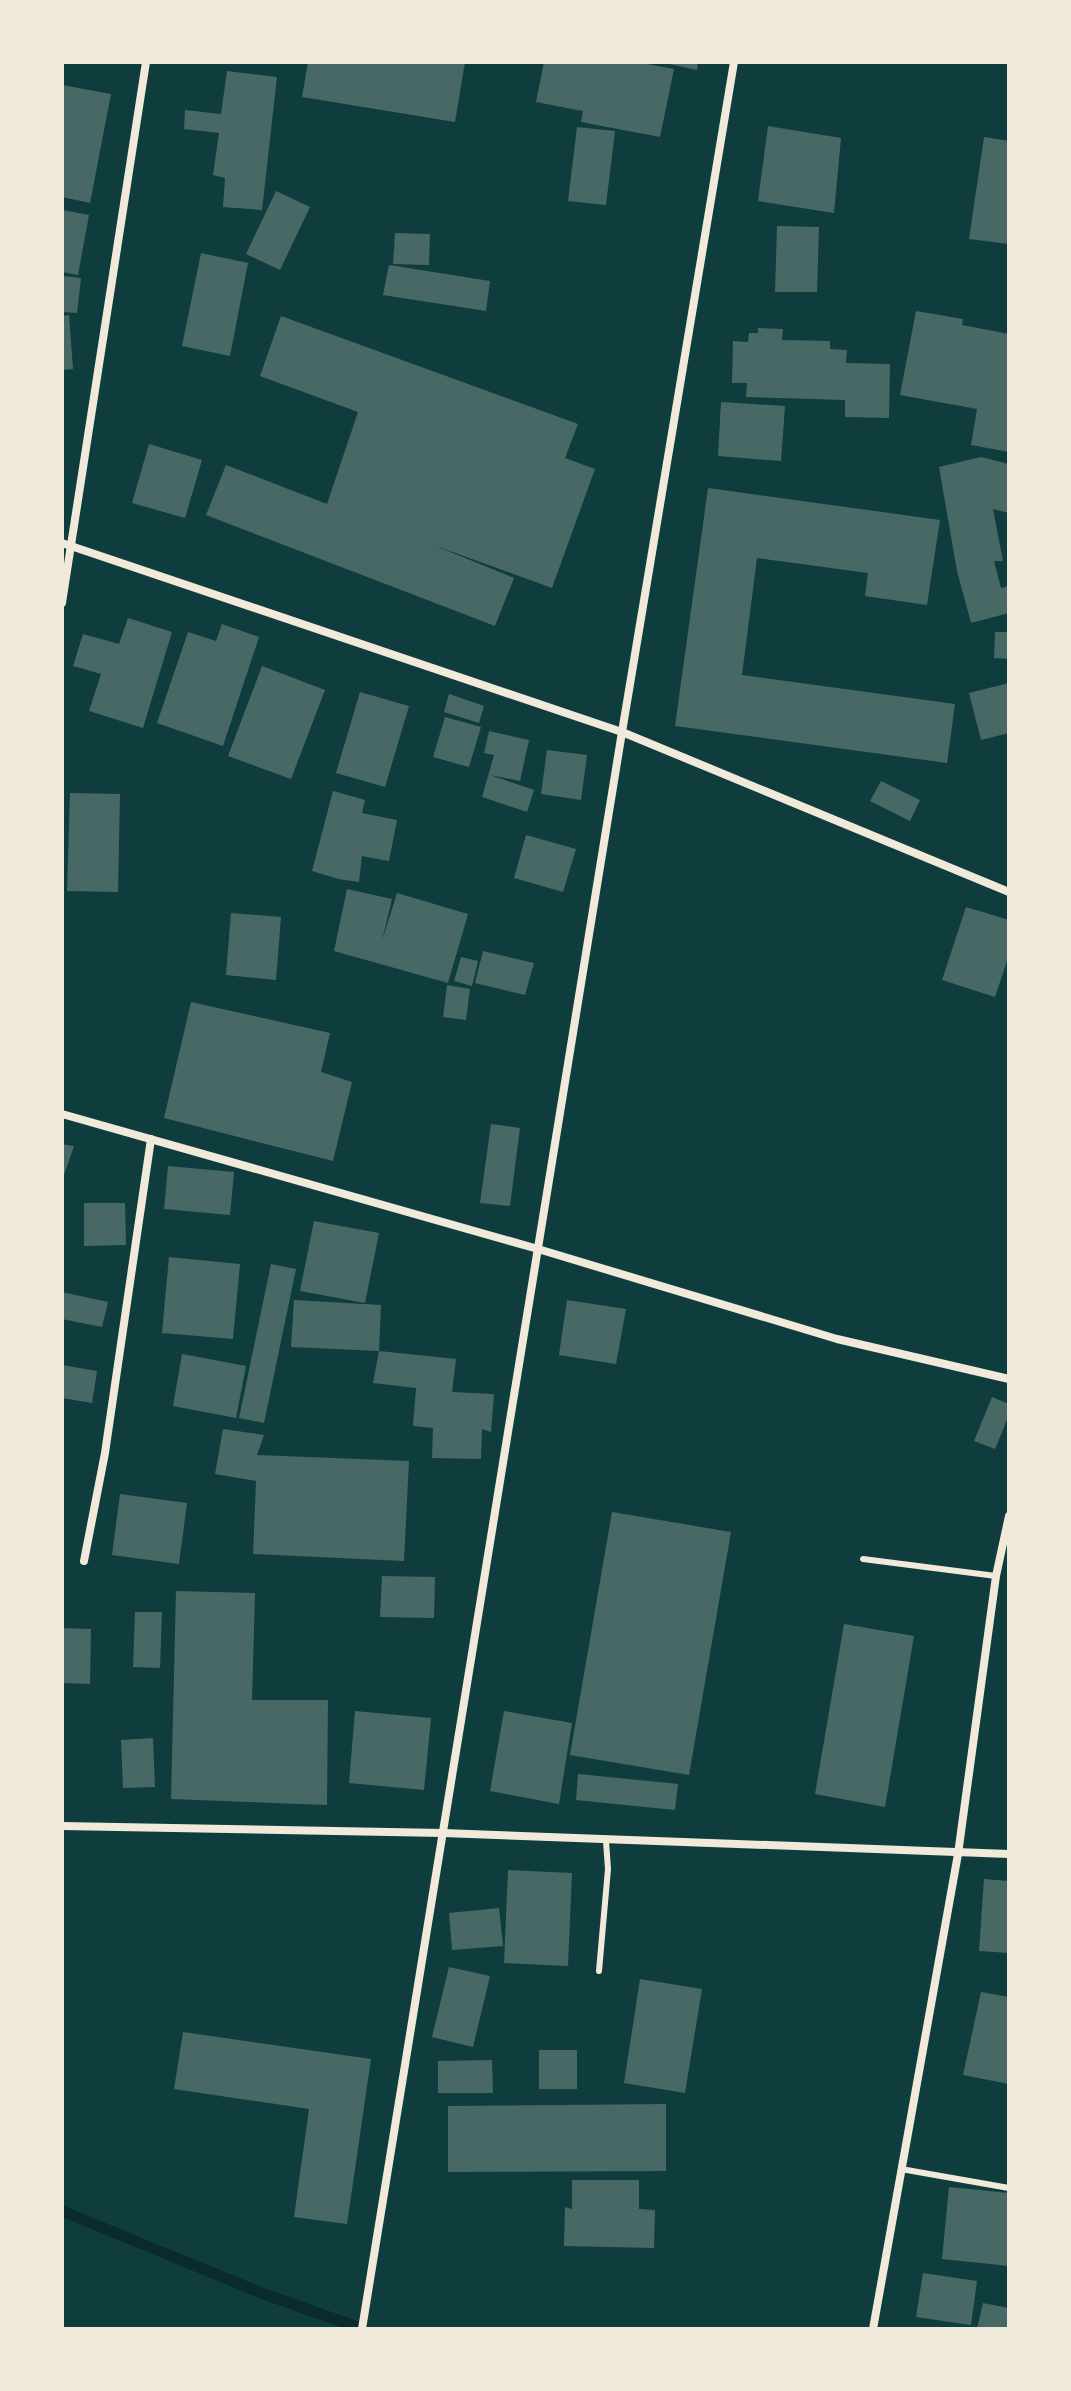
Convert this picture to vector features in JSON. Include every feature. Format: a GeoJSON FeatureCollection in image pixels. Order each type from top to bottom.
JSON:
{"type":"FeatureCollection","features":[{"type":"Feature","properties":{"kind":"street"},"geometry":{"type":"LineString","coordinates":[[62,603],[146,62]]}},
{"type":"Feature","properties":{"kind":"street"},"geometry":{"type":"LineString","coordinates":[[362,2329],[734,62]]}},
{"type":"Feature","properties":{"kind":"street"},"geometry":{"type":"LineString","coordinates":[[62,543],[622,732],[1009,892]]}},
{"type":"Feature","properties":{"kind":"street"},"geometry":{"type":"LineString","coordinates":[[62,1114],[538,1249],[837,1339],[1009,1379]]}},
{"type":"Feature","properties":{"kind":"street"},"geometry":{"type":"LineString","coordinates":[[84,1561],[105,1453],[151,1139]]}},
{"type":"Feature","properties":{"kind":"street"},"geometry":{"type":"LineString","coordinates":[[873,2329],[958,1854],[996,1576],[1009,1516]]}},
{"type":"Feature","properties":{"kind":"street"},"geometry":{"type":"LineString","coordinates":[[62,1826],[443,1833],[1009,1854]]}},
{"type":"Feature","properties":{"kind":"lane"},"geometry":{"type":"LineString","coordinates":[[863,1559],[996,1576]]}},
{"type":"Feature","properties":{"kind":"lane"},"geometry":{"type":"LineString","coordinates":[[599,1971],[608,1869],[606,1841]]}},
{"type":"Feature","properties":{"kind":"lane"},"geometry":{"type":"LineString","coordinates":[[901,2169],[1009,2188]]}},
{"type":"Feature","properties":{"kind":"building"},"geometry":{"type":"Polygon","coordinates":[[[308,62],[465,62],[455,122],[302,97],[308,62]]]}},
{"type":"Feature","properties":{"kind":"building"},"geometry":{"type":"Polygon","coordinates":[[[544,62],[636,62],[674,69],[660,137],[581,122],[583,111],[536,102],[544,62]]]}},
{"type":"Feature","properties":{"kind":"building"},"geometry":{"type":"Polygon","coordinates":[[[660,62],[698,62],[697,70],[660,62]]]}},
{"type":"Feature","properties":{"kind":"building"},"geometry":{"type":"Polygon","coordinates":[[[227,71],[277,77],[262,210],[223,207],[225,178],[213,175],[219,133],[184,129],[185,110],[221,114],[227,71]]]}},
{"type":"Feature","properties":{"kind":"building"},"geometry":{"type":"Polygon","coordinates":[[[62,85],[111,94],[90,203],[62,197],[62,85]]]}},
{"type":"Feature","properties":{"kind":"building"},"geometry":{"type":"Polygon","coordinates":[[[768,126],[841,138],[834,213],[758,201],[768,126]]]}},
{"type":"Feature","properties":{"kind":"building"},"geometry":{"type":"Polygon","coordinates":[[[577,127],[615,131],[606,205],[568,201],[577,127]]]}},
{"type":"Feature","properties":{"kind":"building"},"geometry":{"type":"Polygon","coordinates":[[[984,137],[1009,141],[1009,244],[969,239],[984,137]]]}},
{"type":"Feature","properties":{"kind":"building"},"geometry":{"type":"Polygon","coordinates":[[[276,191],[310,207],[280,270],[246,254],[276,191]]]}},
{"type":"Feature","properties":{"kind":"building"},"geometry":{"type":"Polygon","coordinates":[[[62,210],[89,215],[78,275],[62,272],[62,210]]]}},
{"type":"Feature","properties":{"kind":"building"},"geometry":{"type":"Polygon","coordinates":[[[777,226],[819,227],[817,292],[775,292],[777,226]]]}},
{"type":"Feature","properties":{"kind":"building"},"geometry":{"type":"Polygon","coordinates":[[[395,233],[430,234],[429,265],[393,264],[395,233]]]}},
{"type":"Feature","properties":{"kind":"building"},"geometry":{"type":"Polygon","coordinates":[[[201,253],[248,263],[230,356],[182,346],[201,253]]]}},
{"type":"Feature","properties":{"kind":"building"},"geometry":{"type":"Polygon","coordinates":[[[389,265],[490,281],[486,311],[383,295],[389,265]]]}},
{"type":"Feature","properties":{"kind":"building"},"geometry":{"type":"Polygon","coordinates":[[[62,276],[81,278],[77,313],[62,312],[62,276]]]}},
{"type":"Feature","properties":{"kind":"building"},"geometry":{"type":"Polygon","coordinates":[[[916,311],[963,319],[962,325],[1009,334],[1009,452],[971,445],[977,409],[900,395],[916,311]]]}},
{"type":"Feature","properties":{"kind":"building"},"geometry":{"type":"Polygon","coordinates":[[[69,315],[73,369],[62,370],[62,316],[69,315]]]}},
{"type":"Feature","properties":{"kind":"building"},"geometry":{"type":"Polygon","coordinates":[[[281,316],[578,424],[565,458],[595,469],[552,588],[433,545],[514,578],[495,626],[206,515],[226,465],[327,504],[358,412],[260,376],[281,316]]]}},
{"type":"Feature","properties":{"kind":"building"},"geometry":{"type":"Polygon","coordinates":[[[758,328],[783,329],[782,340],[830,341],[830,349],[847,350],[846,363],[890,364],[889,418],[845,417],[845,400],[746,397],[747,383],[732,383],[733,341],[748,342],[749,333],[758,333],[758,328]]]}},
{"type":"Feature","properties":{"kind":"building"},"geometry":{"type":"Polygon","coordinates":[[[721,402],[785,406],[781,461],[718,456],[721,402]]]}},
{"type":"Feature","properties":{"kind":"building"},"geometry":{"type":"Polygon","coordinates":[[[149,444],[202,460],[185,518],[132,503],[149,444]]]}},
{"type":"Feature","properties":{"kind":"building"},"geometry":{"type":"Polygon","coordinates":[[[981,457],[1009,464],[1009,513],[993,509],[1003,561],[994,561],[1001,588],[1009,586],[1009,613],[971,623],[957,571],[939,467],[981,457]]]}},
{"type":"Feature","properties":{"kind":"building"},"geometry":{"type":"Polygon","coordinates":[[[708,488],[940,520],[927,605],[865,596],[868,573],[757,558],[742,675],[955,704],[947,763],[675,726],[708,488]]]}},
{"type":"Feature","properties":{"kind":"building"},"geometry":{"type":"Polygon","coordinates":[[[128,618],[172,632],[143,728],[89,711],[101,674],[73,666],[83,634],[119,644],[128,618]]]}},
{"type":"Feature","properties":{"kind":"building"},"geometry":{"type":"Polygon","coordinates":[[[222,624],[259,637],[223,746],[157,723],[188,632],[216,641],[222,624]]]}},
{"type":"Feature","properties":{"kind":"building"},"geometry":{"type":"Polygon","coordinates":[[[995,632],[1009,632],[1009,659],[994,658],[995,632]]]}},
{"type":"Feature","properties":{"kind":"building"},"geometry":{"type":"Polygon","coordinates":[[[262,666],[325,690],[291,779],[228,756],[262,666]]]}},
{"type":"Feature","properties":{"kind":"building"},"geometry":{"type":"Polygon","coordinates":[[[1009,683],[1009,733],[981,740],[969,693],[1009,683]]]}},
{"type":"Feature","properties":{"kind":"building"},"geometry":{"type":"Polygon","coordinates":[[[360,692],[409,706],[385,787],[336,773],[360,692]]]}},
{"type":"Feature","properties":{"kind":"building"},"geometry":{"type":"Polygon","coordinates":[[[449,694],[484,706],[479,723],[444,712],[449,694]]]}},
{"type":"Feature","properties":{"kind":"building"},"geometry":{"type":"Polygon","coordinates":[[[445,717],[481,727],[469,767],[433,757],[445,717]]]}},
{"type":"Feature","properties":{"kind":"building"},"geometry":{"type":"Polygon","coordinates":[[[489,731],[529,740],[520,781],[490,775],[534,790],[527,812],[482,797],[494,755],[484,753],[489,731]]]}},
{"type":"Feature","properties":{"kind":"building"},"geometry":{"type":"Polygon","coordinates":[[[547,750],[587,755],[581,800],[541,794],[547,750]]]}},
{"type":"Feature","properties":{"kind":"building"},"geometry":{"type":"Polygon","coordinates":[[[881,781],[920,800],[910,821],[870,801],[881,781]]]}},
{"type":"Feature","properties":{"kind":"building"},"geometry":{"type":"Polygon","coordinates":[[[333,791],[365,800],[362,813],[397,820],[389,861],[362,856],[359,882],[312,871],[333,791]]]}},
{"type":"Feature","properties":{"kind":"building"},"geometry":{"type":"Polygon","coordinates":[[[70,793],[120,794],[118,892],[67,891],[70,793]]]}},
{"type":"Feature","properties":{"kind":"building"},"geometry":{"type":"Polygon","coordinates":[[[526,835],[576,849],[563,892],[514,878],[526,835]]]}},
{"type":"Feature","properties":{"kind":"building"},"geometry":{"type":"Polygon","coordinates":[[[347,889],[392,899],[382,941],[397,893],[468,914],[448,983],[334,951],[347,889]]]}},
{"type":"Feature","properties":{"kind":"building"},"geometry":{"type":"Polygon","coordinates":[[[966,907],[1009,920],[1009,955],[995,997],[942,980],[966,907]]]}},
{"type":"Feature","properties":{"kind":"building"},"geometry":{"type":"Polygon","coordinates":[[[231,913],[281,917],[276,980],[226,975],[231,913]]]}},
{"type":"Feature","properties":{"kind":"building"},"geometry":{"type":"Polygon","coordinates":[[[483,951],[534,963],[525,995],[475,983],[483,951]]]}},
{"type":"Feature","properties":{"kind":"building"},"geometry":{"type":"Polygon","coordinates":[[[461,957],[478,961],[472,986],[454,981],[461,957]]]}},
{"type":"Feature","properties":{"kind":"building"},"geometry":{"type":"Polygon","coordinates":[[[447,985],[470,989],[466,1020],[443,1017],[447,985]]]}},
{"type":"Feature","properties":{"kind":"building"},"geometry":{"type":"Polygon","coordinates":[[[191,1002],[330,1033],[321,1072],[352,1082],[333,1161],[164,1118],[191,1002]]]}},
{"type":"Feature","properties":{"kind":"building"},"geometry":{"type":"Polygon","coordinates":[[[491,1124],[520,1128],[510,1206],[480,1203],[491,1124]]]}},
{"type":"Feature","properties":{"kind":"building"},"geometry":{"type":"Polygon","coordinates":[[[62,1144],[74,1146],[62,1181],[62,1144]]]}},
{"type":"Feature","properties":{"kind":"building"},"geometry":{"type":"Polygon","coordinates":[[[168,1166],[234,1172],[230,1215],[164,1209],[168,1166]]]}},
{"type":"Feature","properties":{"kind":"building"},"geometry":{"type":"Polygon","coordinates":[[[84,1203],[125,1203],[126,1245],[84,1246],[84,1203]]]}},
{"type":"Feature","properties":{"kind":"building"},"geometry":{"type":"Polygon","coordinates":[[[314,1221],[379,1233],[365,1303],[300,1291],[314,1221]]]}},
{"type":"Feature","properties":{"kind":"building"},"geometry":{"type":"Polygon","coordinates":[[[169,1257],[240,1264],[233,1339],[162,1333],[169,1257]]]}},
{"type":"Feature","properties":{"kind":"building"},"geometry":{"type":"Polygon","coordinates":[[[271,1264],[296,1269],[264,1423],[239,1418],[271,1264]]]}},
{"type":"Feature","properties":{"kind":"building"},"geometry":{"type":"Polygon","coordinates":[[[62,1292],[108,1302],[102,1327],[62,1319],[62,1292]]]}},
{"type":"Feature","properties":{"kind":"building"},"geometry":{"type":"Polygon","coordinates":[[[294,1300],[381,1305],[379,1351],[291,1347],[294,1300]]]}},
{"type":"Feature","properties":{"kind":"building"},"geometry":{"type":"Polygon","coordinates":[[[567,1300],[626,1309],[616,1364],[559,1355],[567,1300]]]}},
{"type":"Feature","properties":{"kind":"building"},"geometry":{"type":"Polygon","coordinates":[[[379,1351],[456,1359],[452,1392],[494,1394],[491,1432],[482,1429],[481,1459],[432,1458],[433,1428],[413,1426],[416,1388],[373,1383],[379,1351]]]}},
{"type":"Feature","properties":{"kind":"building"},"geometry":{"type":"Polygon","coordinates":[[[182,1354],[246,1366],[236,1418],[173,1406],[182,1354]]]}},
{"type":"Feature","properties":{"kind":"building"},"geometry":{"type":"Polygon","coordinates":[[[62,1365],[97,1371],[92,1403],[62,1398],[62,1365]]]}},
{"type":"Feature","properties":{"kind":"building"},"geometry":{"type":"Polygon","coordinates":[[[992,1397],[1009,1404],[1009,1415],[995,1449],[974,1441],[992,1397]]]}},
{"type":"Feature","properties":{"kind":"building"},"geometry":{"type":"Polygon","coordinates":[[[223,1429],[264,1435],[257,1455],[409,1461],[404,1561],[253,1554],[256,1481],[215,1474],[223,1429]]]}},
{"type":"Feature","properties":{"kind":"building"},"geometry":{"type":"Polygon","coordinates":[[[120,1494],[187,1503],[179,1564],[112,1555],[120,1494]]]}},
{"type":"Feature","properties":{"kind":"building"},"geometry":{"type":"Polygon","coordinates":[[[612,1512],[731,1532],[689,1775],[570,1755],[612,1512]]]}},
{"type":"Feature","properties":{"kind":"building"},"geometry":{"type":"Polygon","coordinates":[[[382,1576],[435,1577],[434,1618],[380,1617],[382,1576]]]}},
{"type":"Feature","properties":{"kind":"building"},"geometry":{"type":"Polygon","coordinates":[[[176,1591],[255,1593],[252,1700],[328,1700],[327,1805],[171,1799],[176,1591]]]}},
{"type":"Feature","properties":{"kind":"building"},"geometry":{"type":"Polygon","coordinates":[[[135,1612],[162,1612],[160,1668],[133,1667],[135,1612]]]}},
{"type":"Feature","properties":{"kind":"building"},"geometry":{"type":"Polygon","coordinates":[[[844,1624],[914,1636],[885,1807],[815,1794],[844,1624]]]}},
{"type":"Feature","properties":{"kind":"building"},"geometry":{"type":"Polygon","coordinates":[[[62,1628],[91,1629],[90,1684],[62,1683],[62,1628]]]}},
{"type":"Feature","properties":{"kind":"building"},"geometry":{"type":"Polygon","coordinates":[[[355,1711],[431,1718],[424,1790],[349,1783],[355,1711]]]}},
{"type":"Feature","properties":{"kind":"building"},"geometry":{"type":"Polygon","coordinates":[[[504,1711],[572,1723],[559,1804],[490,1791],[504,1711]]]}},
{"type":"Feature","properties":{"kind":"building"},"geometry":{"type":"Polygon","coordinates":[[[153,1738],[155,1787],[123,1788],[121,1740],[153,1738]]]}},
{"type":"Feature","properties":{"kind":"building"},"geometry":{"type":"Polygon","coordinates":[[[578,1774],[678,1784],[675,1810],[576,1800],[578,1774]]]}},
{"type":"Feature","properties":{"kind":"building"},"geometry":{"type":"Polygon","coordinates":[[[508,1870],[572,1873],[568,1966],[504,1963],[508,1870]]]}},
{"type":"Feature","properties":{"kind":"building"},"geometry":{"type":"Polygon","coordinates":[[[984,1879],[1009,1881],[1009,1953],[979,1951],[984,1879]]]}},
{"type":"Feature","properties":{"kind":"building"},"geometry":{"type":"Polygon","coordinates":[[[499,1908],[503,1946],[452,1950],[449,1913],[499,1908]]]}},
{"type":"Feature","properties":{"kind":"building"},"geometry":{"type":"Polygon","coordinates":[[[449,1967],[490,1976],[473,2047],[432,2037],[449,1967]]]}},
{"type":"Feature","properties":{"kind":"building"},"geometry":{"type":"Polygon","coordinates":[[[640,1979],[702,1989],[685,2093],[624,2083],[640,1979]]]}},
{"type":"Feature","properties":{"kind":"building"},"geometry":{"type":"Polygon","coordinates":[[[981,1992],[1009,1997],[1009,2084],[963,2075],[981,1992]]]}},
{"type":"Feature","properties":{"kind":"building"},"geometry":{"type":"Polygon","coordinates":[[[183,2032],[371,2059],[347,2224],[294,2217],[309,2109],[174,2089],[183,2032]]]}},
{"type":"Feature","properties":{"kind":"building"},"geometry":{"type":"Polygon","coordinates":[[[539,2050],[577,2050],[577,2089],[539,2089],[539,2050]]]}},
{"type":"Feature","properties":{"kind":"building"},"geometry":{"type":"Polygon","coordinates":[[[492,2060],[493,2093],[438,2093],[438,2061],[492,2060]]]}},
{"type":"Feature","properties":{"kind":"building"},"geometry":{"type":"Polygon","coordinates":[[[666,2104],[666,2171],[448,2172],[448,2106],[666,2104]]]}},
{"type":"Feature","properties":{"kind":"building"},"geometry":{"type":"Polygon","coordinates":[[[572,2180],[639,2180],[639,2209],[655,2210],[654,2248],[564,2246],[565,2207],[572,2209],[572,2180]]]}},
{"type":"Feature","properties":{"kind":"building"},"geometry":{"type":"Polygon","coordinates":[[[949,2187],[1009,2193],[1009,2266],[942,2259],[949,2187]]]}},
{"type":"Feature","properties":{"kind":"building"},"geometry":{"type":"Polygon","coordinates":[[[923,2273],[977,2281],[971,2325],[916,2317],[923,2273]]]}},
{"type":"Feature","properties":{"kind":"building"},"geometry":{"type":"Polygon","coordinates":[[[983,2303],[1009,2308],[1009,2329],[977,2329],[983,2303]]]}},
{"type":"Feature","properties":{"kind":"waterway"},"geometry":{"type":"LineString","coordinates":[[62,2211],[264,2294],[363,2329]]}}]}
